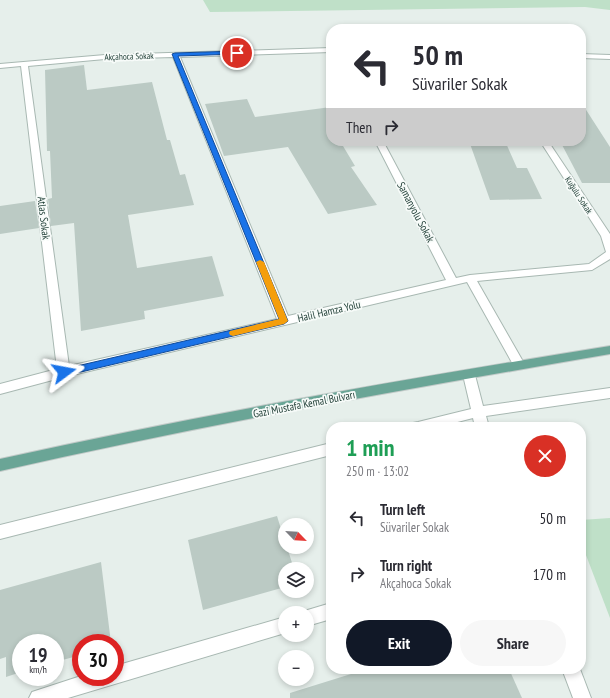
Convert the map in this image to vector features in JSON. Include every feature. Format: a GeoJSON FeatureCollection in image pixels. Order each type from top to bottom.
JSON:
{"type":"FeatureCollection","features":[{"type":"Feature","properties":{"kind":"main road","name":"Gazi Mustafa Kemal Bulvarı"},"geometry":{"type":"LineString","coordinates":[[0,465],[102,442],[342,396],[610,350]]}},
{"type":"Feature","properties":{"kind":"street","name":"Akçahoca Sokak"},"geometry":{"type":"LineString","coordinates":[[0,66],[105,57],[326,50]]}},
{"type":"Feature","properties":{"kind":"street"},"geometry":{"type":"LineString","coordinates":[[175,54],[284,321]]}},
{"type":"Feature","properties":{"kind":"street"},"geometry":{"type":"LineString","coordinates":[[586,56],[610,57]]}},
{"type":"Feature","properties":{"kind":"street","name":"Atlas Sokak"},"geometry":{"type":"LineString","coordinates":[[24,63],[64,372]]}},
{"type":"Feature","properties":{"kind":"street","name":"Samanyolu Sokak"},"geometry":{"type":"LineString","coordinates":[[382,146],[453,282]]}},
{"type":"Feature","properties":{"kind":"street","name":"Kuğulu Sokak"},"geometry":{"type":"LineString","coordinates":[[547,146],[606,236],[610,250]]}},
{"type":"Feature","properties":{"kind":"street","name":"Halil Hamza Yolu"},"geometry":{"type":"LineString","coordinates":[[0,389],[64,372],[470,278],[592,267],[610,254]]}},
{"type":"Feature","properties":{"kind":"street"},"geometry":{"type":"LineString","coordinates":[[470,278],[519,365]]}},
{"type":"Feature","properties":{"kind":"street"},"geometry":{"type":"LineString","coordinates":[[469,375],[480,422]]}},
{"type":"Feature","properties":{"kind":"street"},"geometry":{"type":"LineString","coordinates":[[438,422],[477,412],[610,393]]}},
{"type":"Feature","properties":{"kind":"street"},"geometry":{"type":"LineString","coordinates":[[0,532],[326,450]]}},
{"type":"Feature","properties":{"kind":"street"},"geometry":{"type":"LineString","coordinates":[[314,616],[326,612]]}},
{"type":"Feature","properties":{"kind":"street"},"geometry":{"type":"LineString","coordinates":[[124,672],[278,627]]}},
{"type":"Feature","properties":{"kind":"street"},"geometry":{"type":"LineString","coordinates":[[573,674],[582,698]]}},
{"type":"Feature","properties":{"kind":"street"},"geometry":{"type":"LineString","coordinates":[[38,698],[79,686]]}},
{"type":"Feature","properties":{"kind":"green space"},"geometry":{"type":"Polygon","coordinates":[[[203,0],[610,0],[610,10],[585,7],[210,12],[203,0]]]}},
{"type":"Feature","properties":{"kind":"green space"},"geometry":{"type":"Polygon","coordinates":[[[610,518],[610,618],[586,555],[586,520],[610,518]]]}},
{"type":"Feature","properties":{"kind":"building"},"geometry":{"type":"Polygon","coordinates":[[[84,65],[87,90],[152,82],[167,140],[170,140],[180,175],[185,174],[194,205],[128,215],[137,268],[212,256],[224,296],[144,311],[145,319],[81,331],[74,223],[51,226],[48,199],[52,198],[50,151],[47,151],[45,70],[84,65]]]}},
{"type":"Feature","properties":{"kind":"building"},"geometry":{"type":"Polygon","coordinates":[[[247,99],[255,117],[326,108],[326,146],[343,146],[355,166],[351,167],[377,205],[328,214],[288,147],[224,156],[205,104],[247,99]]]}},
{"type":"Feature","properties":{"kind":"building"},"geometry":{"type":"Polygon","coordinates":[[[586,110],[610,147],[610,183],[582,183],[563,146],[586,146],[586,110]]]}},
{"type":"Feature","properties":{"kind":"building"},"geometry":{"type":"Polygon","coordinates":[[[471,146],[507,146],[517,168],[527,168],[542,199],[490,200],[471,146]]]}},
{"type":"Feature","properties":{"kind":"building"},"geometry":{"type":"Polygon","coordinates":[[[35,201],[39,228],[0,234],[0,206],[35,201]]]}},
{"type":"Feature","properties":{"kind":"building"},"geometry":{"type":"Polygon","coordinates":[[[277,516],[278,554],[289,554],[292,562],[278,562],[278,589],[203,610],[188,540],[277,516]]]}},
{"type":"Feature","properties":{"kind":"building"},"geometry":{"type":"Polygon","coordinates":[[[101,562],[110,634],[72,634],[72,657],[64,660],[64,634],[12,634],[12,675],[6,677],[6,657],[0,659],[0,590],[101,562]]]}},
{"type":"Feature","properties":{"kind":"building"},"geometry":{"type":"Polygon","coordinates":[[[351,674],[511,674],[522,698],[290,698],[290,693],[351,674]]]}},
{"type":"Feature","properties":{"kind":"slow traffic"},"geometry":{"type":"LineString","coordinates":[[233,333],[284,321],[260,262]]}},
{"type":"Feature","properties":{"kind":"route"},"geometry":{"type":"LineString","coordinates":[[64,372],[284,321],[175,54],[237,53]]}}]}
